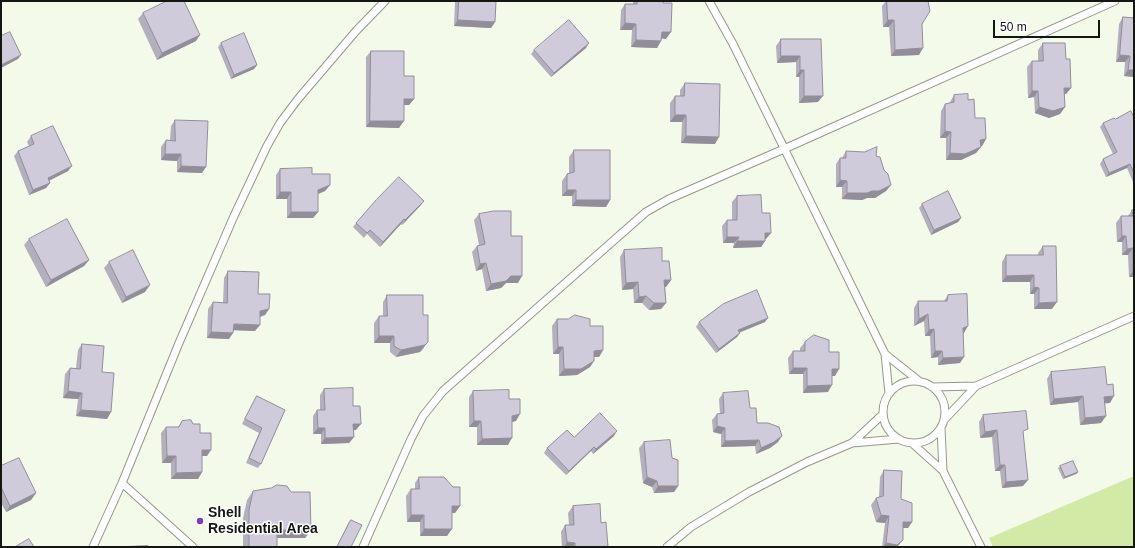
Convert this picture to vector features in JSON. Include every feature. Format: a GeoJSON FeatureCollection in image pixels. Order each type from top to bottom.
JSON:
{"type":"FeatureCollection","features":[{"type":"Feature","properties":{"kind":"lane"},"geometry":{"type":"LineString","coordinates":[[93,547],[122,483],[179,343],[231,224],[280,123],[298,99],[356,30],[385,1]]}},
{"type":"Feature","properties":{"kind":"lane"},"geometry":{"type":"LineString","coordinates":[[709,1],[733,44],[885,354],[889,394]]}},
{"type":"Feature","properties":{"kind":"lane"},"geometry":{"type":"LineString","coordinates":[[363,547],[411,438],[423,416],[444,391],[646,212],[669,199],[1115,1]]}},
{"type":"Feature","properties":{"kind":"lane"},"geometry":{"type":"LineString","coordinates":[[932,387],[976,386],[1134,316]]}},
{"type":"Feature","properties":{"kind":"lane"},"geometry":{"type":"LineString","coordinates":[[885,354],[919,381],[932,387],[939,394],[944,402],[944,420]]}},
{"type":"Feature","properties":{"kind":"lane"},"geometry":{"type":"LineString","coordinates":[[919,381],[911,380],[896,387],[889,394],[884,403],[883,414],[886,424],[891,432],[899,439],[913,444],[943,470]]}},
{"type":"Feature","properties":{"kind":"lane"},"geometry":{"type":"LineString","coordinates":[[913,444],[928,440],[935,435],[944,420],[976,386]]}},
{"type":"Feature","properties":{"kind":"lane"},"geometry":{"type":"LineString","coordinates":[[852,443],[883,414]]}},
{"type":"Feature","properties":{"kind":"lane"},"geometry":{"type":"LineString","coordinates":[[940,428],[943,470],[981,547]]}},
{"type":"Feature","properties":{"kind":"lane"},"geometry":{"type":"LineString","coordinates":[[667,547],[691,527],[749,492],[807,462],[852,443],[899,439]]}},
{"type":"Feature","properties":{"kind":"lane"},"geometry":{"type":"LineString","coordinates":[[122,483],[193,547]]}},
{"type":"Feature","properties":{"kind":"green space"},"geometry":{"type":"Polygon","coordinates":[[[1134,476],[1134,547],[993,547],[989,538],[1134,476]]]}},
{"type":"Feature","properties":{"kind":"building"},"geometry":{"type":"Polygon","coordinates":[[[167,1],[184,1],[200,35],[162,53],[143,13],[167,1]]]}},
{"type":"Feature","properties":{"kind":"building"},"geometry":{"type":"Polygon","coordinates":[[[459,1],[496,1],[495,22],[458,20],[459,1]]]}},
{"type":"Feature","properties":{"kind":"building"},"geometry":{"type":"Polygon","coordinates":[[[637,1],[663,1],[663,3],[672,3],[671,32],[662,32],[661,41],[636,40],[636,24],[625,23],[625,4],[637,4],[637,1]]]}},
{"type":"Feature","properties":{"kind":"building"},"geometry":{"type":"Polygon","coordinates":[[[887,1],[928,1],[930,11],[922,24],[923,48],[895,50],[894,20],[888,20],[887,1]]]}},
{"type":"Feature","properties":{"kind":"building"},"geometry":{"type":"Polygon","coordinates":[[[1123,17],[1134,18],[1134,70],[1128,70],[1130,56],[1120,55],[1123,17]]]}},
{"type":"Feature","properties":{"kind":"building"},"geometry":{"type":"Polygon","coordinates":[[[569,20],[589,43],[554,73],[534,50],[569,20]]]}},
{"type":"Feature","properties":{"kind":"building"},"geometry":{"type":"Polygon","coordinates":[[[10,32],[21,55],[1,65],[1,36],[10,32]]]}},
{"type":"Feature","properties":{"kind":"building"},"geometry":{"type":"Polygon","coordinates":[[[244,33],[257,65],[234,75],[221,43],[244,33]]]}},
{"type":"Feature","properties":{"kind":"building"},"geometry":{"type":"Polygon","coordinates":[[[781,39],[821,39],[823,96],[804,96],[804,70],[800,70],[800,56],[781,56],[781,39]]]}},
{"type":"Feature","properties":{"kind":"building"},"geometry":{"type":"Polygon","coordinates":[[[1043,43],[1065,43],[1066,59],[1070,59],[1071,88],[1064,88],[1065,107],[1053,111],[1039,107],[1038,91],[1032,91],[1032,61],[1043,61],[1043,43]]]}},
{"type":"Feature","properties":{"kind":"building"},"geometry":{"type":"Polygon","coordinates":[[[371,51],[404,51],[404,76],[414,76],[414,99],[404,99],[404,121],[370,121],[371,51]]]}},
{"type":"Feature","properties":{"kind":"building"},"geometry":{"type":"Polygon","coordinates":[[[685,83],[720,84],[719,137],[686,136],[686,115],[675,115],[675,96],[684,96],[685,83]]]}},
{"type":"Feature","properties":{"kind":"building"},"geometry":{"type":"Polygon","coordinates":[[[968,94],[968,100],[974,99],[975,118],[985,118],[986,139],[980,140],[981,147],[965,154],[950,153],[951,132],[945,131],[945,104],[954,102],[954,95],[968,94]]]}},
{"type":"Feature","properties":{"kind":"building"},"geometry":{"type":"Polygon","coordinates":[[[1131,111],[1134,118],[1134,173],[1130,164],[1109,173],[1103,159],[1117,152],[1103,123],[1131,111]]]}},
{"type":"Feature","properties":{"kind":"building"},"geometry":{"type":"Polygon","coordinates":[[[175,120],[208,121],[206,167],[181,166],[181,154],[165,154],[166,140],[175,141],[175,120]]]}},
{"type":"Feature","properties":{"kind":"building"},"geometry":{"type":"Polygon","coordinates":[[[53,126],[72,166],[48,178],[50,183],[33,190],[18,151],[34,144],[31,136],[53,126]]]}},
{"type":"Feature","properties":{"kind":"building"},"geometry":{"type":"Polygon","coordinates":[[[877,147],[876,156],[880,157],[884,170],[888,174],[891,185],[879,191],[867,193],[847,193],[847,181],[840,180],[840,158],[846,158],[846,151],[864,152],[877,147]]]}},
{"type":"Feature","properties":{"kind":"building"},"geometry":{"type":"Polygon","coordinates":[[[574,150],[610,150],[610,200],[576,200],[576,190],[567,190],[567,174],[574,172],[574,150]]]}},
{"type":"Feature","properties":{"kind":"building"},"geometry":{"type":"Polygon","coordinates":[[[312,168],[312,174],[330,174],[330,185],[318,190],[318,212],[291,212],[291,192],[280,192],[280,169],[312,168]]]}},
{"type":"Feature","properties":{"kind":"building"},"geometry":{"type":"Polygon","coordinates":[[[399,177],[424,201],[405,220],[404,219],[383,242],[370,230],[367,233],[356,223],[399,177]]]}},
{"type":"Feature","properties":{"kind":"building"},"geometry":{"type":"Polygon","coordinates":[[[948,191],[961,218],[934,230],[922,204],[948,191]]]}},
{"type":"Feature","properties":{"kind":"building"},"geometry":{"type":"Polygon","coordinates":[[[761,195],[762,213],[770,213],[771,233],[765,233],[765,241],[737,241],[739,237],[727,237],[727,220],[737,220],[737,196],[761,195]]]}},
{"type":"Feature","properties":{"kind":"building"},"geometry":{"type":"Polygon","coordinates":[[[1132,210],[1134,210],[1134,271],[1133,248],[1127,249],[1126,236],[1122,236],[1121,216],[1133,216],[1132,210]]]}},
{"type":"Feature","properties":{"kind":"building"},"geometry":{"type":"Polygon","coordinates":[[[494,211],[511,211],[511,236],[522,236],[522,276],[511,276],[506,281],[491,284],[486,263],[480,264],[477,246],[485,244],[479,214],[494,211]]]}},
{"type":"Feature","properties":{"kind":"building"},"geometry":{"type":"Polygon","coordinates":[[[67,219],[89,260],[51,280],[29,239],[67,219]]]}},
{"type":"Feature","properties":{"kind":"building"},"geometry":{"type":"Polygon","coordinates":[[[1043,246],[1056,246],[1057,302],[1039,303],[1039,288],[1034,287],[1034,275],[1006,276],[1006,255],[1043,255],[1043,246]]]}},
{"type":"Feature","properties":{"kind":"building"},"geometry":{"type":"Polygon","coordinates":[[[662,248],[662,261],[669,261],[671,280],[664,280],[666,303],[654,303],[646,296],[639,297],[638,282],[626,283],[624,250],[662,248]]]}},
{"type":"Feature","properties":{"kind":"building"},"geometry":{"type":"Polygon","coordinates":[[[133,250],[150,285],[126,297],[109,262],[133,250]]]}},
{"type":"Feature","properties":{"kind":"building"},"geometry":{"type":"Polygon","coordinates":[[[228,271],[259,272],[258,294],[270,294],[269,309],[260,311],[260,325],[234,324],[233,333],[211,332],[213,302],[227,303],[228,271]]]}},
{"type":"Feature","properties":{"kind":"building"},"geometry":{"type":"Polygon","coordinates":[[[757,290],[768,318],[738,330],[740,333],[719,349],[699,322],[723,304],[757,290]]]}},
{"type":"Feature","properties":{"kind":"building"},"geometry":{"type":"Polygon","coordinates":[[[967,294],[968,326],[963,328],[964,357],[943,358],[942,351],[935,351],[934,329],[929,330],[928,314],[919,319],[918,301],[947,301],[948,295],[967,294]]]}},
{"type":"Feature","properties":{"kind":"building"},"geometry":{"type":"Polygon","coordinates":[[[387,295],[423,295],[423,315],[428,315],[428,342],[425,345],[401,350],[394,346],[394,336],[379,336],[379,316],[387,316],[387,295]]]}},
{"type":"Feature","properties":{"kind":"building"},"geometry":{"type":"Polygon","coordinates":[[[575,315],[590,319],[590,326],[603,326],[603,350],[594,351],[594,361],[581,369],[564,369],[563,347],[558,347],[557,319],[568,319],[575,315]]]}},
{"type":"Feature","properties":{"kind":"building"},"geometry":{"type":"Polygon","coordinates":[[[814,335],[829,340],[829,352],[839,352],[839,369],[832,369],[832,385],[807,386],[807,368],[793,368],[793,351],[805,351],[805,342],[814,335]]]}},
{"type":"Feature","properties":{"kind":"building"},"geometry":{"type":"Polygon","coordinates":[[[82,344],[104,346],[102,372],[114,373],[111,412],[81,410],[82,393],[68,391],[70,368],[80,369],[82,344]]]}},
{"type":"Feature","properties":{"kind":"building"},"geometry":{"type":"Polygon","coordinates":[[[1105,367],[1107,385],[1113,384],[1114,396],[1104,397],[1106,416],[1085,418],[1083,396],[1054,399],[1051,372],[1105,367]]]}},
{"type":"Feature","properties":{"kind":"building"},"geometry":{"type":"Polygon","coordinates":[[[353,388],[353,406],[360,406],[361,424],[353,424],[354,437],[325,438],[325,428],[318,428],[317,410],[325,410],[324,389],[353,388]]]}},
{"type":"Feature","properties":{"kind":"building"},"geometry":{"type":"Polygon","coordinates":[[[509,390],[509,399],[520,399],[520,414],[512,416],[512,438],[482,439],[481,421],[474,421],[473,391],[509,390]]]}},
{"type":"Feature","properties":{"kind":"building"},"geometry":{"type":"Polygon","coordinates":[[[748,391],[750,408],[756,408],[757,423],[768,423],[779,427],[782,436],[774,442],[761,448],[759,440],[725,441],[725,428],[717,426],[717,414],[724,413],[723,393],[748,391]]]}},
{"type":"Feature","properties":{"kind":"building"},"geometry":{"type":"Polygon","coordinates":[[[257,396],[285,410],[261,464],[249,458],[262,428],[245,419],[257,396]]]}},
{"type":"Feature","properties":{"kind":"building"},"geometry":{"type":"Polygon","coordinates":[[[1026,411],[1028,429],[1023,431],[1028,480],[1006,482],[1005,465],[1000,465],[997,430],[985,432],[983,415],[1026,411]]]}},
{"type":"Feature","properties":{"kind":"building"},"geometry":{"type":"Polygon","coordinates":[[[600,413],[617,431],[596,449],[594,447],[569,471],[547,448],[567,430],[574,437],[600,413]]]}},
{"type":"Feature","properties":{"kind":"building"},"geometry":{"type":"Polygon","coordinates":[[[191,420],[193,424],[200,424],[200,433],[211,433],[211,450],[202,450],[202,472],[176,473],[176,456],[167,456],[166,427],[179,427],[182,421],[191,420]]]}},
{"type":"Feature","properties":{"kind":"building"},"geometry":{"type":"Polygon","coordinates":[[[670,440],[672,458],[678,460],[678,486],[658,486],[657,481],[647,477],[644,442],[670,440]]]}},
{"type":"Feature","properties":{"kind":"building"},"geometry":{"type":"Polygon","coordinates":[[[19,458],[36,493],[10,506],[1,487],[1,466],[19,458]]]}},
{"type":"Feature","properties":{"kind":"building"},"geometry":{"type":"Polygon","coordinates":[[[1073,461],[1078,472],[1065,477],[1060,466],[1073,461]]]}},
{"type":"Feature","properties":{"kind":"building"},"geometry":{"type":"Polygon","coordinates":[[[884,470],[902,471],[901,499],[912,503],[912,522],[903,522],[903,540],[897,545],[886,543],[889,516],[881,515],[876,498],[883,496],[884,470]]]}},
{"type":"Feature","properties":{"kind":"building"},"geometry":{"type":"Polygon","coordinates":[[[419,477],[444,477],[453,487],[460,487],[460,506],[452,506],[452,529],[424,529],[424,515],[411,515],[411,489],[419,489],[419,477]]]}},
{"type":"Feature","properties":{"kind":"building"},"geometry":{"type":"Polygon","coordinates":[[[277,485],[287,486],[291,492],[310,492],[311,530],[277,530],[277,547],[249,547],[249,510],[253,491],[271,488],[277,485]]]}},
{"type":"Feature","properties":{"kind":"building"},"geometry":{"type":"Polygon","coordinates":[[[600,504],[601,523],[606,522],[608,547],[575,547],[575,543],[567,542],[565,525],[574,525],[573,506],[600,504]]]}},
{"type":"Feature","properties":{"kind":"building"},"geometry":{"type":"Polygon","coordinates":[[[351,520],[362,525],[351,547],[337,547],[351,520]]]}},
{"type":"Feature","properties":{"kind":"building"},"geometry":{"type":"Polygon","coordinates":[[[29,539],[34,547],[15,547],[29,539]]]}},
{"type":"Feature","properties":{"kind":"building"},"geometry":{"type":"Polygon","coordinates":[[[148,546],[148,547],[117,547],[148,546]]]}},
{"type":"Feature","properties":{"kind":"place","name":"Shell Residential Area"},"geometry":{"type":"Point","coordinates":[200,521]}}]}
